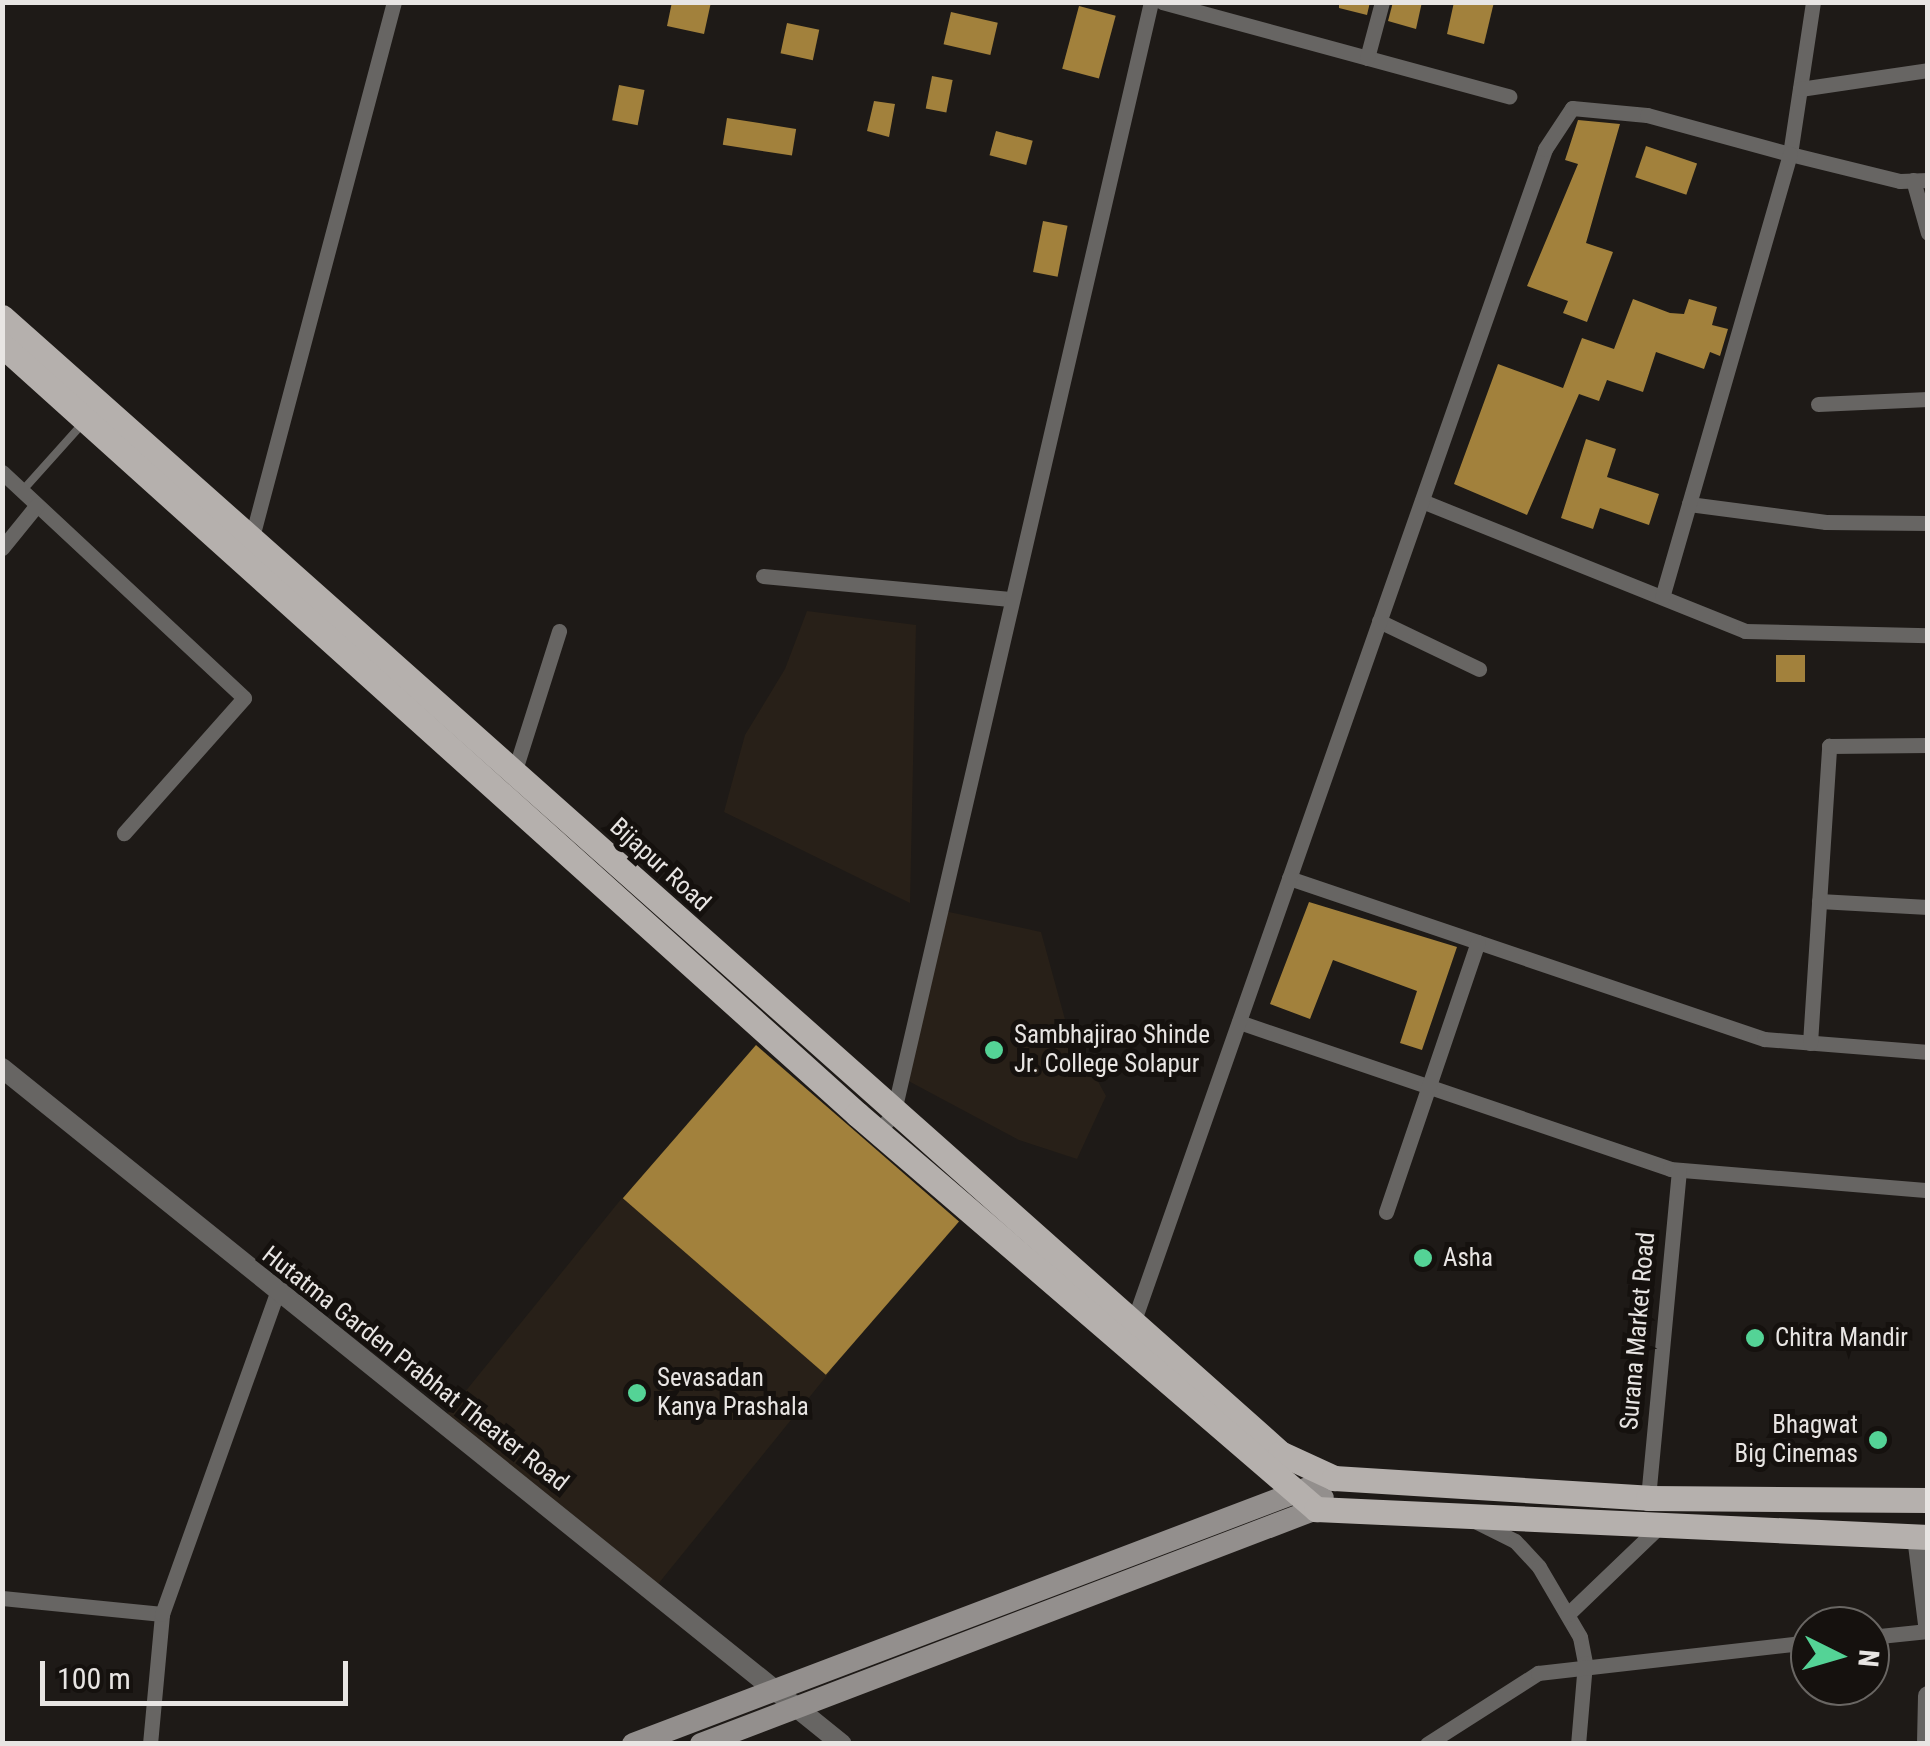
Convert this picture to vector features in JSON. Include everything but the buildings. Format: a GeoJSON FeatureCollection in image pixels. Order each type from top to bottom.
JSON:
{"type":"FeatureCollection","features":[{"type":"Feature","properties":{"kind":"main road","name":"Bijapur Road"},"geometry":{"type":"LineString","coordinates":[[2,317],[514,773],[885,1123],[1133,1324],[1280,1453],[1334,1478]]}},
{"type":"Feature","properties":{"kind":"main road"},"geometry":{"type":"LineString","coordinates":[[2,345],[885,1123],[1124,1348],[1307,1501],[1461,1514],[1922,1537]]}},
{"type":"Feature","properties":{"kind":"main road"},"geometry":{"type":"LineString","coordinates":[[633,1744],[789,1699],[1307,1501],[1334,1478],[1648,1498],[1928,1500]]}},
{"type":"Feature","properties":{"kind":"main road"},"geometry":{"type":"LineString","coordinates":[[701,1744],[789,1699]]}},
{"type":"Feature","properties":{"kind":"street"},"geometry":{"type":"LineString","coordinates":[[252,537],[394,2]]}},
{"type":"Feature","properties":{"kind":"street"},"geometry":{"type":"LineString","coordinates":[[885,1123],[1152,2]]}},
{"type":"Feature","properties":{"kind":"street"},"geometry":{"type":"LineString","coordinates":[[1162,2],[1508,96]]}},
{"type":"Feature","properties":{"kind":"street"},"geometry":{"type":"LineString","coordinates":[[1368,58],[1382,2]]}},
{"type":"Feature","properties":{"kind":"street"},"geometry":{"type":"LineString","coordinates":[[1662,597],[1790,154],[1813,2]]}},
{"type":"Feature","properties":{"kind":"street"},"geometry":{"type":"LineString","coordinates":[[1800,89],[1928,70]]}},
{"type":"Feature","properties":{"kind":"street"},"geometry":{"type":"LineString","coordinates":[[1124,1348],[1544,149],[1572,108],[1647,115],[1790,154],[1920,180],[1928,233]]}},
{"type":"Feature","properties":{"kind":"street"},"geometry":{"type":"LineString","coordinates":[[1818,404],[1928,399]]}},
{"type":"Feature","properties":{"kind":"street"},"geometry":{"type":"LineString","coordinates":[[2,472],[244,698],[124,833]]}},
{"type":"Feature","properties":{"kind":"street"},"geometry":{"type":"LineString","coordinates":[[1422,500],[1745,631],[1928,635]]}},
{"type":"Feature","properties":{"kind":"street"},"geometry":{"type":"LineString","coordinates":[[1689,504],[1826,522],[1928,523]]}},
{"type":"Feature","properties":{"kind":"street"},"geometry":{"type":"LineString","coordinates":[[2,548],[37,505]]}},
{"type":"Feature","properties":{"kind":"street"},"geometry":{"type":"LineString","coordinates":[[762,576],[1010,599]]}},
{"type":"Feature","properties":{"kind":"street"},"geometry":{"type":"LineString","coordinates":[[1379,621],[1479,669]]}},
{"type":"Feature","properties":{"kind":"street"},"geometry":{"type":"LineString","coordinates":[[514,773],[559,632]]}},
{"type":"Feature","properties":{"kind":"street"},"geometry":{"type":"LineString","coordinates":[[1810,1042],[1828,746],[1928,745]]}},
{"type":"Feature","properties":{"kind":"street"},"geometry":{"type":"LineString","coordinates":[[1290,878],[1764,1039],[1928,1052]]}},
{"type":"Feature","properties":{"kind":"street"},"geometry":{"type":"LineString","coordinates":[[1819,901],[1928,906]]}},
{"type":"Feature","properties":{"kind":"street"},"geometry":{"type":"LineString","coordinates":[[1386,1212],[1478,942]]}},
{"type":"Feature","properties":{"kind":"street"},"geometry":{"type":"LineString","coordinates":[[1239,1022],[1679,1170],[1928,1190]]}},
{"type":"Feature","properties":{"kind":"street","name":"Hutatma Garden Prabhat Theater Road"},"geometry":{"type":"LineString","coordinates":[[2,1068],[842,1744]]}},
{"type":"Feature","properties":{"kind":"street","name":"Surana Market Road"},"geometry":{"type":"LineString","coordinates":[[1648,1498],[1679,1170]]}},
{"type":"Feature","properties":{"kind":"street"},"geometry":{"type":"LineString","coordinates":[[150,1744],[162,1614],[277,1292]]}},
{"type":"Feature","properties":{"kind":"street"},"geometry":{"type":"LineString","coordinates":[[1461,1514],[1515,1541],[1568,1614],[1585,1663],[1578,1744]]}},
{"type":"Feature","properties":{"kind":"street"},"geometry":{"type":"LineString","coordinates":[[1568,1614],[1663,1524]]}},
{"type":"Feature","properties":{"kind":"street"},"geometry":{"type":"LineString","coordinates":[[1890,1633],[1928,1628],[1922,1537]]}},
{"type":"Feature","properties":{"kind":"street"},"geometry":{"type":"LineString","coordinates":[[2,1598],[162,1614]]}},
{"type":"Feature","properties":{"kind":"street"},"geometry":{"type":"LineString","coordinates":[[1427,1744],[1538,1674],[1585,1663],[1790,1644]]}},
{"type":"Feature","properties":{"kind":"street"},"geometry":{"type":"LineString","coordinates":[[1927,1744],[1928,1696]]}},
{"type":"Feature","properties":{"kind":"lane"},"geometry":{"type":"LineString","coordinates":[[23,491],[87,419]]}},
{"type":"Feature","properties":{"kind":"shaded area"},"geometry":{"type":"Polygon","coordinates":[[[807,611],[916,625],[910,903],[724,812],[745,735],[785,669],[807,611]]]}},
{"type":"Feature","properties":{"kind":"shaded area","name":"Sambhajirao Shinde Jr. College Solapur"},"geometry":{"type":"Polygon","coordinates":[[[940,910],[1041,932],[1066,1023],[1106,1096],[1077,1159],[1019,1140],[901,1077],[940,910]]]}},
{"type":"Feature","properties":{"kind":"shaded area","name":"Sevasadan Kanya Prashala"},"geometry":{"type":"Polygon","coordinates":[[[622,1198],[833,1369],[654,1589],[443,1419],[622,1198]]]}},
{"type":"Feature","properties":{"kind":"place","name":"Sambhajirao Shinde Jr. College Solapur"},"geometry":{"type":"Point","coordinates":[994,1050]}},
{"type":"Feature","properties":{"kind":"place","name":"Asha"},"geometry":{"type":"Point","coordinates":[1423,1258]}},
{"type":"Feature","properties":{"kind":"place","name":"Chitra Mandir"},"geometry":{"type":"Point","coordinates":[1755,1338]}},
{"type":"Feature","properties":{"kind":"place","name":"Sevasadan Kanya Prashala"},"geometry":{"type":"Point","coordinates":[637,1393]}},
{"type":"Feature","properties":{"kind":"place","name":"Bhagwat Big Cinemas"},"geometry":{"type":"Point","coordinates":[1878,1440]}}]}
